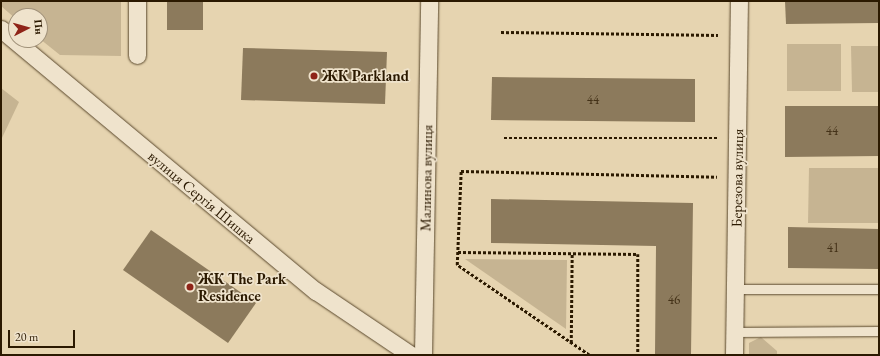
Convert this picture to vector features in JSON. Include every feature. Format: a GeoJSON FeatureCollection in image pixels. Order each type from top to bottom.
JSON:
{"type":"FeatureCollection","features":[{"type":"Feature","properties":{"kind":"street"},"geometry":{"type":"LineString","coordinates":[[137,1],[137,54]]}},
{"type":"Feature","properties":{"kind":"street","name":"Малинова вулиця"},"geometry":{"type":"LineString","coordinates":[[423,355],[429,1]]}},
{"type":"Feature","properties":{"kind":"street","name":"Березова вулиця"},"geometry":{"type":"LineString","coordinates":[[734,355],[739,1]]}},
{"type":"Feature","properties":{"kind":"street","name":"вулиця Сергія Шишка"},"geometry":{"type":"LineString","coordinates":[[1,30],[316,291],[411,355]]}},
{"type":"Feature","properties":{"kind":"lane"},"geometry":{"type":"LineString","coordinates":[[735,289],[879,289]]}},
{"type":"Feature","properties":{"kind":"lane"},"geometry":{"type":"LineString","coordinates":[[734,332],[879,331]]}},
{"type":"Feature","properties":{"kind":"path"},"geometry":{"type":"LineString","coordinates":[[501,32],[719,35]]}},
{"type":"Feature","properties":{"kind":"path"},"geometry":{"type":"LineString","coordinates":[[504,138],[717,138]]}},
{"type":"Feature","properties":{"kind":"path"},"geometry":{"type":"LineString","coordinates":[[589,355],[458,265],[462,171],[717,176],[717,184]]}},
{"type":"Feature","properties":{"kind":"path"},"geometry":{"type":"LineString","coordinates":[[458,252],[638,254],[638,355]]}},
{"type":"Feature","properties":{"kind":"path"},"geometry":{"type":"LineString","coordinates":[[571,343],[572,253]]}},
{"type":"Feature","properties":{"kind":"shaded area"},"geometry":{"type":"Polygon","coordinates":[[[1,1],[121,1],[121,56],[60,55],[48,45],[48,8],[8,8],[8,12],[1,6],[1,1]]]}},
{"type":"Feature","properties":{"kind":"shaded area"},"geometry":{"type":"Polygon","coordinates":[[[787,44],[841,44],[841,91],[787,91],[787,44]]]}},
{"type":"Feature","properties":{"kind":"shaded area"},"geometry":{"type":"Polygon","coordinates":[[[851,46],[879,46],[879,92],[852,92],[851,46]]]}},
{"type":"Feature","properties":{"kind":"shaded area"},"geometry":{"type":"Polygon","coordinates":[[[1,88],[19,102],[1,140],[1,88]]]}},
{"type":"Feature","properties":{"kind":"shaded area"},"geometry":{"type":"Polygon","coordinates":[[[809,168],[879,168],[879,223],[808,223],[809,168]]]}},
{"type":"Feature","properties":{"kind":"shaded area"},"geometry":{"type":"Polygon","coordinates":[[[465,259],[567,260],[566,329],[465,259]]]}},
{"type":"Feature","properties":{"kind":"shaded area"},"geometry":{"type":"Polygon","coordinates":[[[761,337],[777,351],[777,355],[749,355],[749,343],[761,337]]]}},
{"type":"Feature","properties":{"kind":"building"},"geometry":{"type":"Polygon","coordinates":[[[167,1],[203,1],[203,30],[167,30],[167,1]]]}},
{"type":"Feature","properties":{"kind":"building"},"geometry":{"type":"Polygon","coordinates":[[[785,1],[879,1],[879,23],[786,24],[785,1]]]}},
{"type":"Feature","properties":{"kind":"building","name":"ЖК Parkland"},"geometry":{"type":"Polygon","coordinates":[[[243,48],[387,52],[385,104],[241,100],[243,48]]]}},
{"type":"Feature","properties":{"kind":"building"},"geometry":{"type":"Polygon","coordinates":[[[492,77],[695,79],[695,122],[491,120],[492,77]]]}},
{"type":"Feature","properties":{"kind":"building"},"geometry":{"type":"Polygon","coordinates":[[[785,106],[879,106],[879,156],[785,157],[785,106]]]}},
{"type":"Feature","properties":{"kind":"building"},"geometry":{"type":"Polygon","coordinates":[[[491,199],[693,203],[691,355],[655,355],[656,246],[491,243],[491,199]]]}},
{"type":"Feature","properties":{"kind":"building"},"geometry":{"type":"Polygon","coordinates":[[[788,227],[879,229],[879,269],[788,268],[788,227]]]}},
{"type":"Feature","properties":{"kind":"building","name":"ЖК The Park Residence"},"geometry":{"type":"Polygon","coordinates":[[[151,230],[256,303],[228,343],[123,270],[151,230]]]}},
{"type":"Feature","properties":{"kind":"place","name":"ЖК Parkland"},"geometry":{"type":"Point","coordinates":[314,76]}},
{"type":"Feature","properties":{"kind":"place","name":"ЖК The Park Residence"},"geometry":{"type":"Point","coordinates":[190,287]}}]}
